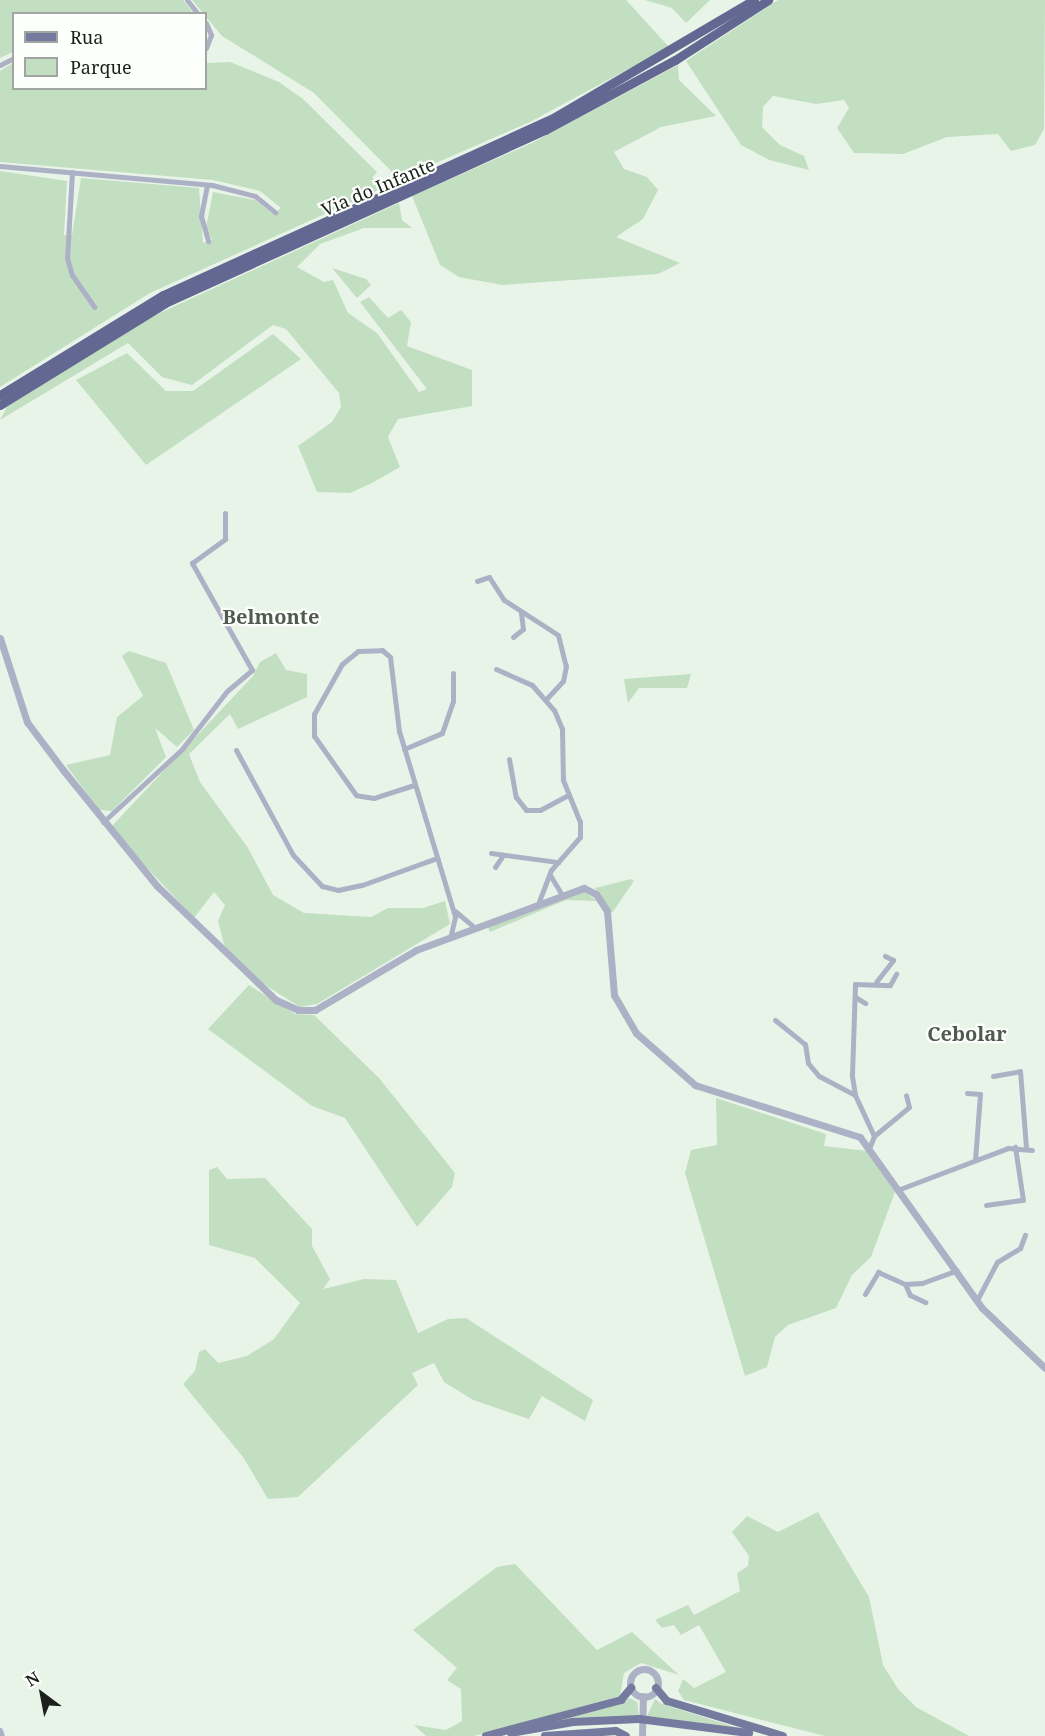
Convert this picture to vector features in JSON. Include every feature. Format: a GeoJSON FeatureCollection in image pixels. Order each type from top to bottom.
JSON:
{"type":"FeatureCollection","features":[{"type":"Feature","properties":{"kind":"highway","name":"Via do Infante"},"geometry":{"type":"LineString","coordinates":[[0,395],[163,295],[545,122],[656,62],[754,0]]}},
{"type":"Feature","properties":{"kind":"highway","name":"Via do Infante"},"geometry":{"type":"LineString","coordinates":[[0,405],[165,303],[545,130],[675,60],[768,0]]}},
{"type":"Feature","properties":{"kind":"main road"},"geometry":{"type":"LineString","coordinates":[[486,1736],[621,1700],[631,1688]]}},
{"type":"Feature","properties":{"kind":"main road"},"geometry":{"type":"LineString","coordinates":[[656,1688],[667,1701],[783,1736]]}},
{"type":"Feature","properties":{"kind":"main road"},"geometry":{"type":"LineString","coordinates":[[499,1736],[573,1722],[643,1721],[764,1736]]}},
{"type":"Feature","properties":{"kind":"main road"},"geometry":{"type":"LineString","coordinates":[[511,1736],[567,1725],[643,1721],[744,1736]]}},
{"type":"Feature","properties":{"kind":"main road"},"geometry":{"type":"LineString","coordinates":[[544,1736],[616,1731],[626,1736]]}},
{"type":"Feature","properties":{"kind":"street"},"geometry":{"type":"LineString","coordinates":[[187,0],[196,12]]}},
{"type":"Feature","properties":{"kind":"street"},"geometry":{"type":"LineString","coordinates":[[207,25],[211,35],[207,45]]}},
{"type":"Feature","properties":{"kind":"street"},"geometry":{"type":"LineString","coordinates":[[0,166],[207,185],[255,196],[275,212]]}},
{"type":"Feature","properties":{"kind":"street"},"geometry":{"type":"LineString","coordinates":[[72,172],[67,258],[72,275],[94,307]]}},
{"type":"Feature","properties":{"kind":"street"},"geometry":{"type":"LineString","coordinates":[[207,185],[201,216],[208,241]]}},
{"type":"Feature","properties":{"kind":"street"},"geometry":{"type":"LineString","coordinates":[[103,822],[182,749],[227,691],[252,670],[192,562],[225,539],[225,513]]}},
{"type":"Feature","properties":{"kind":"street"},"geometry":{"type":"LineString","coordinates":[[477,581],[489,578],[521,612],[558,635],[565,650],[563,681],[546,699]]}},
{"type":"Feature","properties":{"kind":"street"},"geometry":{"type":"LineString","coordinates":[[513,637],[523,629],[521,612]]}},
{"type":"Feature","properties":{"kind":"street"},"geometry":{"type":"LineString","coordinates":[[0,638],[27,722],[103,822],[211,939],[276,1000],[298,1010],[315,1010],[389,963],[451,934],[561,893],[584,888],[603,902],[611,979],[622,1015],[695,1085],[844,1131],[870,1146],[977,1300],[1045,1368]]}},
{"type":"Feature","properties":{"kind":"street"},"geometry":{"type":"LineString","coordinates":[[414,785],[374,798],[356,795],[314,736],[314,714],[342,664],[358,651],[382,650],[390,657],[404,749],[452,905],[451,934]]}},
{"type":"Feature","properties":{"kind":"street"},"geometry":{"type":"LineString","coordinates":[[496,669],[522,679],[546,699],[562,729],[568,795],[580,822],[580,837],[551,870],[539,901]]}},
{"type":"Feature","properties":{"kind":"street"},"geometry":{"type":"LineString","coordinates":[[404,749],[442,733],[453,701],[453,673]]}},
{"type":"Feature","properties":{"kind":"street"},"geometry":{"type":"LineString","coordinates":[[236,750],[292,855],[322,886],[338,891],[362,885],[437,858]]}},
{"type":"Feature","properties":{"kind":"street"},"geometry":{"type":"LineString","coordinates":[[509,759],[516,797],[526,810],[540,810],[568,795]]}},
{"type":"Feature","properties":{"kind":"street"},"geometry":{"type":"LineString","coordinates":[[491,853],[558,862]]}},
{"type":"Feature","properties":{"kind":"street"},"geometry":{"type":"LineString","coordinates":[[495,867],[503,855]]}},
{"type":"Feature","properties":{"kind":"street"},"geometry":{"type":"LineString","coordinates":[[551,870],[551,884],[561,893]]}},
{"type":"Feature","properties":{"kind":"street"},"geometry":{"type":"LineString","coordinates":[[452,905],[474,927]]}},
{"type":"Feature","properties":{"kind":"street"},"geometry":{"type":"LineString","coordinates":[[876,982],[893,960],[885,956]]}},
{"type":"Feature","properties":{"kind":"street"},"geometry":{"type":"LineString","coordinates":[[874,1136],[855,1095],[855,984],[876,982],[890,985],[896,974]]}},
{"type":"Feature","properties":{"kind":"street"},"geometry":{"type":"LineString","coordinates":[[855,997],[865,1003]]}},
{"type":"Feature","properties":{"kind":"street"},"geometry":{"type":"LineString","coordinates":[[775,1020],[805,1044],[808,1063],[819,1076],[855,1095]]}},
{"type":"Feature","properties":{"kind":"street"},"geometry":{"type":"LineString","coordinates":[[900,1189],[1015,1147],[1029,1149],[1020,1071],[993,1076]]}},
{"type":"Feature","properties":{"kind":"street"},"geometry":{"type":"LineString","coordinates":[[967,1093],[980,1094],[975,1160]]}},
{"type":"Feature","properties":{"kind":"street"},"geometry":{"type":"LineString","coordinates":[[870,1146],[874,1136],[909,1107],[906,1095]]}},
{"type":"Feature","properties":{"kind":"street"},"geometry":{"type":"LineString","coordinates":[[986,1205],[1023,1200],[1015,1147]]}},
{"type":"Feature","properties":{"kind":"street"},"geometry":{"type":"LineString","coordinates":[[977,1300],[997,1262],[1020,1248],[1025,1235]]}},
{"type":"Feature","properties":{"kind":"street"},"geometry":{"type":"LineString","coordinates":[[865,1294],[878,1272],[905,1284],[945,1279],[957,1270]]}},
{"type":"Feature","properties":{"kind":"street"},"geometry":{"type":"LineString","coordinates":[[905,1284],[910,1295],[925,1302]]}},
{"type":"Feature","properties":{"kind":"street"},"geometry":{"type":"LineString","coordinates":[[646,1669],[656,1677],[656,1688],[643,1696],[631,1688],[634,1673],[646,1669]]}},
{"type":"Feature","properties":{"kind":"street"},"geometry":{"type":"LineString","coordinates":[[642,1736],[643,1696]]}},
{"type":"Feature","properties":{"kind":"street"},"geometry":{"type":"LineString","coordinates":[[0,1730],[2,1736]]}},
{"type":"Feature","properties":{"kind":"green space"},"geometry":{"type":"Polygon","coordinates":[[[0,0],[183,0],[192,12],[12,12],[12,52],[0,58],[0,0]]]}},
{"type":"Feature","properties":{"kind":"green space"},"geometry":{"type":"Polygon","coordinates":[[[192,0],[626,0],[669,47],[530,122],[399,179],[314,93],[222,36],[207,18],[207,12],[202,12],[192,0]]]}},
{"type":"Feature","properties":{"kind":"green space"},"geometry":{"type":"Polygon","coordinates":[[[645,0],[710,0],[686,23],[672,8],[645,0]]]}},
{"type":"Feature","properties":{"kind":"green space"},"geometry":{"type":"Polygon","coordinates":[[[778,0],[1045,0],[1044,129],[1035,145],[1011,151],[998,134],[947,137],[903,154],[854,153],[837,128],[849,108],[844,100],[816,104],[773,96],[763,107],[762,127],[780,145],[804,156],[809,170],[769,160],[741,145],[686,61],[778,0]]]}},
{"type":"Feature","properties":{"kind":"green space"},"geometry":{"type":"Polygon","coordinates":[[[230,62],[279,82],[303,99],[377,172],[372,178],[387,186],[150,293],[0,387],[0,171],[67,181],[64,235],[72,235],[81,178],[199,188],[203,243],[212,240],[206,228],[213,192],[255,200],[273,214],[281,208],[260,191],[213,180],[0,162],[0,71],[12,64],[12,90],[207,90],[207,63],[230,62]]]}},
{"type":"Feature","properties":{"kind":"green space"},"geometry":{"type":"Polygon","coordinates":[[[678,65],[679,80],[716,116],[661,127],[614,152],[624,169],[647,177],[658,190],[643,219],[616,237],[680,263],[658,274],[502,285],[459,277],[440,265],[412,196],[532,143],[678,65]]]}},
{"type":"Feature","properties":{"kind":"green space"},"geometry":{"type":"Polygon","coordinates":[[[399,203],[402,220],[412,228],[364,228],[320,244],[297,267],[324,282],[333,280],[348,313],[377,333],[419,392],[427,389],[360,302],[369,297],[388,318],[401,310],[411,322],[407,346],[472,370],[472,406],[398,419],[388,437],[400,467],[372,483],[350,493],[317,492],[298,446],[332,422],[341,407],[339,393],[286,329],[273,325],[192,385],[162,377],[128,343],[0,420],[7,407],[149,318],[399,203]]]}},
{"type":"Feature","properties":{"kind":"green space"},"geometry":{"type":"Polygon","coordinates":[[[332,268],[366,279],[371,285],[357,298],[332,268]]]}},
{"type":"Feature","properties":{"kind":"green space"},"geometry":{"type":"Polygon","coordinates":[[[273,334],[301,359],[146,465],[76,380],[127,353],[166,391],[193,391],[273,334]]]}},
{"type":"Feature","properties":{"kind":"green space"},"geometry":{"type":"Polygon","coordinates":[[[129,651],[166,663],[194,730],[177,747],[155,728],[166,757],[112,811],[99,810],[66,765],[110,755],[117,717],[143,696],[122,656],[129,651]]]}},
{"type":"Feature","properties":{"kind":"green space"},"geometry":{"type":"Polygon","coordinates":[[[276,653],[286,670],[307,674],[307,697],[238,729],[230,714],[189,754],[200,782],[248,848],[273,895],[304,913],[371,917],[388,908],[423,908],[445,901],[450,924],[317,1004],[300,1007],[257,980],[225,948],[218,921],[225,905],[214,892],[194,918],[110,828],[253,676],[260,662],[276,653]]]}},
{"type":"Feature","properties":{"kind":"green space"},"geometry":{"type":"Polygon","coordinates":[[[691,674],[687,688],[639,688],[628,703],[624,679],[691,674]]]}},
{"type":"Feature","properties":{"kind":"green space"},"geometry":{"type":"Polygon","coordinates":[[[631,879],[634,881],[612,913],[595,888],[631,879]]]}},
{"type":"Feature","properties":{"kind":"green space"},"geometry":{"type":"Polygon","coordinates":[[[581,890],[598,901],[566,900],[490,932],[487,925],[581,890]]]}},
{"type":"Feature","properties":{"kind":"green space"},"geometry":{"type":"Polygon","coordinates":[[[249,985],[295,1014],[314,1015],[379,1078],[455,1173],[452,1187],[417,1227],[345,1118],[312,1106],[208,1029],[249,985]]]}},
{"type":"Feature","properties":{"kind":"green space"},"geometry":{"type":"Polygon","coordinates":[[[716,1098],[826,1134],[824,1146],[867,1151],[895,1192],[871,1257],[852,1275],[836,1308],[788,1325],[775,1337],[767,1367],[745,1376],[685,1173],[691,1150],[717,1145],[716,1098]]]}},
{"type":"Feature","properties":{"kind":"green space"},"geometry":{"type":"Polygon","coordinates":[[[217,1167],[227,1179],[265,1178],[312,1229],[312,1246],[330,1279],[323,1289],[364,1279],[396,1280],[418,1333],[448,1319],[466,1318],[593,1400],[585,1421],[542,1396],[529,1419],[473,1400],[444,1382],[434,1363],[412,1373],[418,1385],[298,1497],[268,1499],[243,1457],[183,1384],[195,1371],[199,1352],[205,1349],[218,1363],[247,1356],[274,1339],[300,1303],[255,1258],[209,1245],[209,1170],[217,1167]]]}},
{"type":"Feature","properties":{"kind":"green space"},"geometry":{"type":"Polygon","coordinates":[[[818,1512],[869,1597],[883,1665],[898,1689],[916,1707],[969,1736],[825,1736],[684,1700],[678,1691],[683,1679],[694,1688],[726,1672],[699,1625],[681,1635],[674,1625],[662,1628],[655,1620],[688,1605],[694,1615],[740,1591],[737,1573],[748,1566],[749,1556],[732,1532],[747,1516],[778,1532],[818,1512]]]}},
{"type":"Feature","properties":{"kind":"green space"},"geometry":{"type":"Polygon","coordinates":[[[515,1564],[597,1650],[632,1632],[679,1675],[641,1663],[624,1673],[620,1696],[474,1736],[426,1736],[414,1725],[446,1730],[462,1721],[461,1689],[447,1680],[457,1668],[413,1630],[497,1567],[515,1564]]]}},
{"type":"Feature","properties":{"kind":"green space"},"geometry":{"type":"Polygon","coordinates":[[[630,1698],[637,1702],[639,1716],[563,1719],[630,1698]]]}},
{"type":"Feature","properties":{"kind":"green space"},"geometry":{"type":"Polygon","coordinates":[[[655,1699],[662,1704],[735,1727],[647,1716],[655,1699]]]}},
{"type":"Feature","properties":{"kind":"district","name":"Belmonte"},"geometry":{"type":"Point","coordinates":[271,616]}},
{"type":"Feature","properties":{"kind":"district","name":"Cebolar"},"geometry":{"type":"Point","coordinates":[967,1033]}}]}
